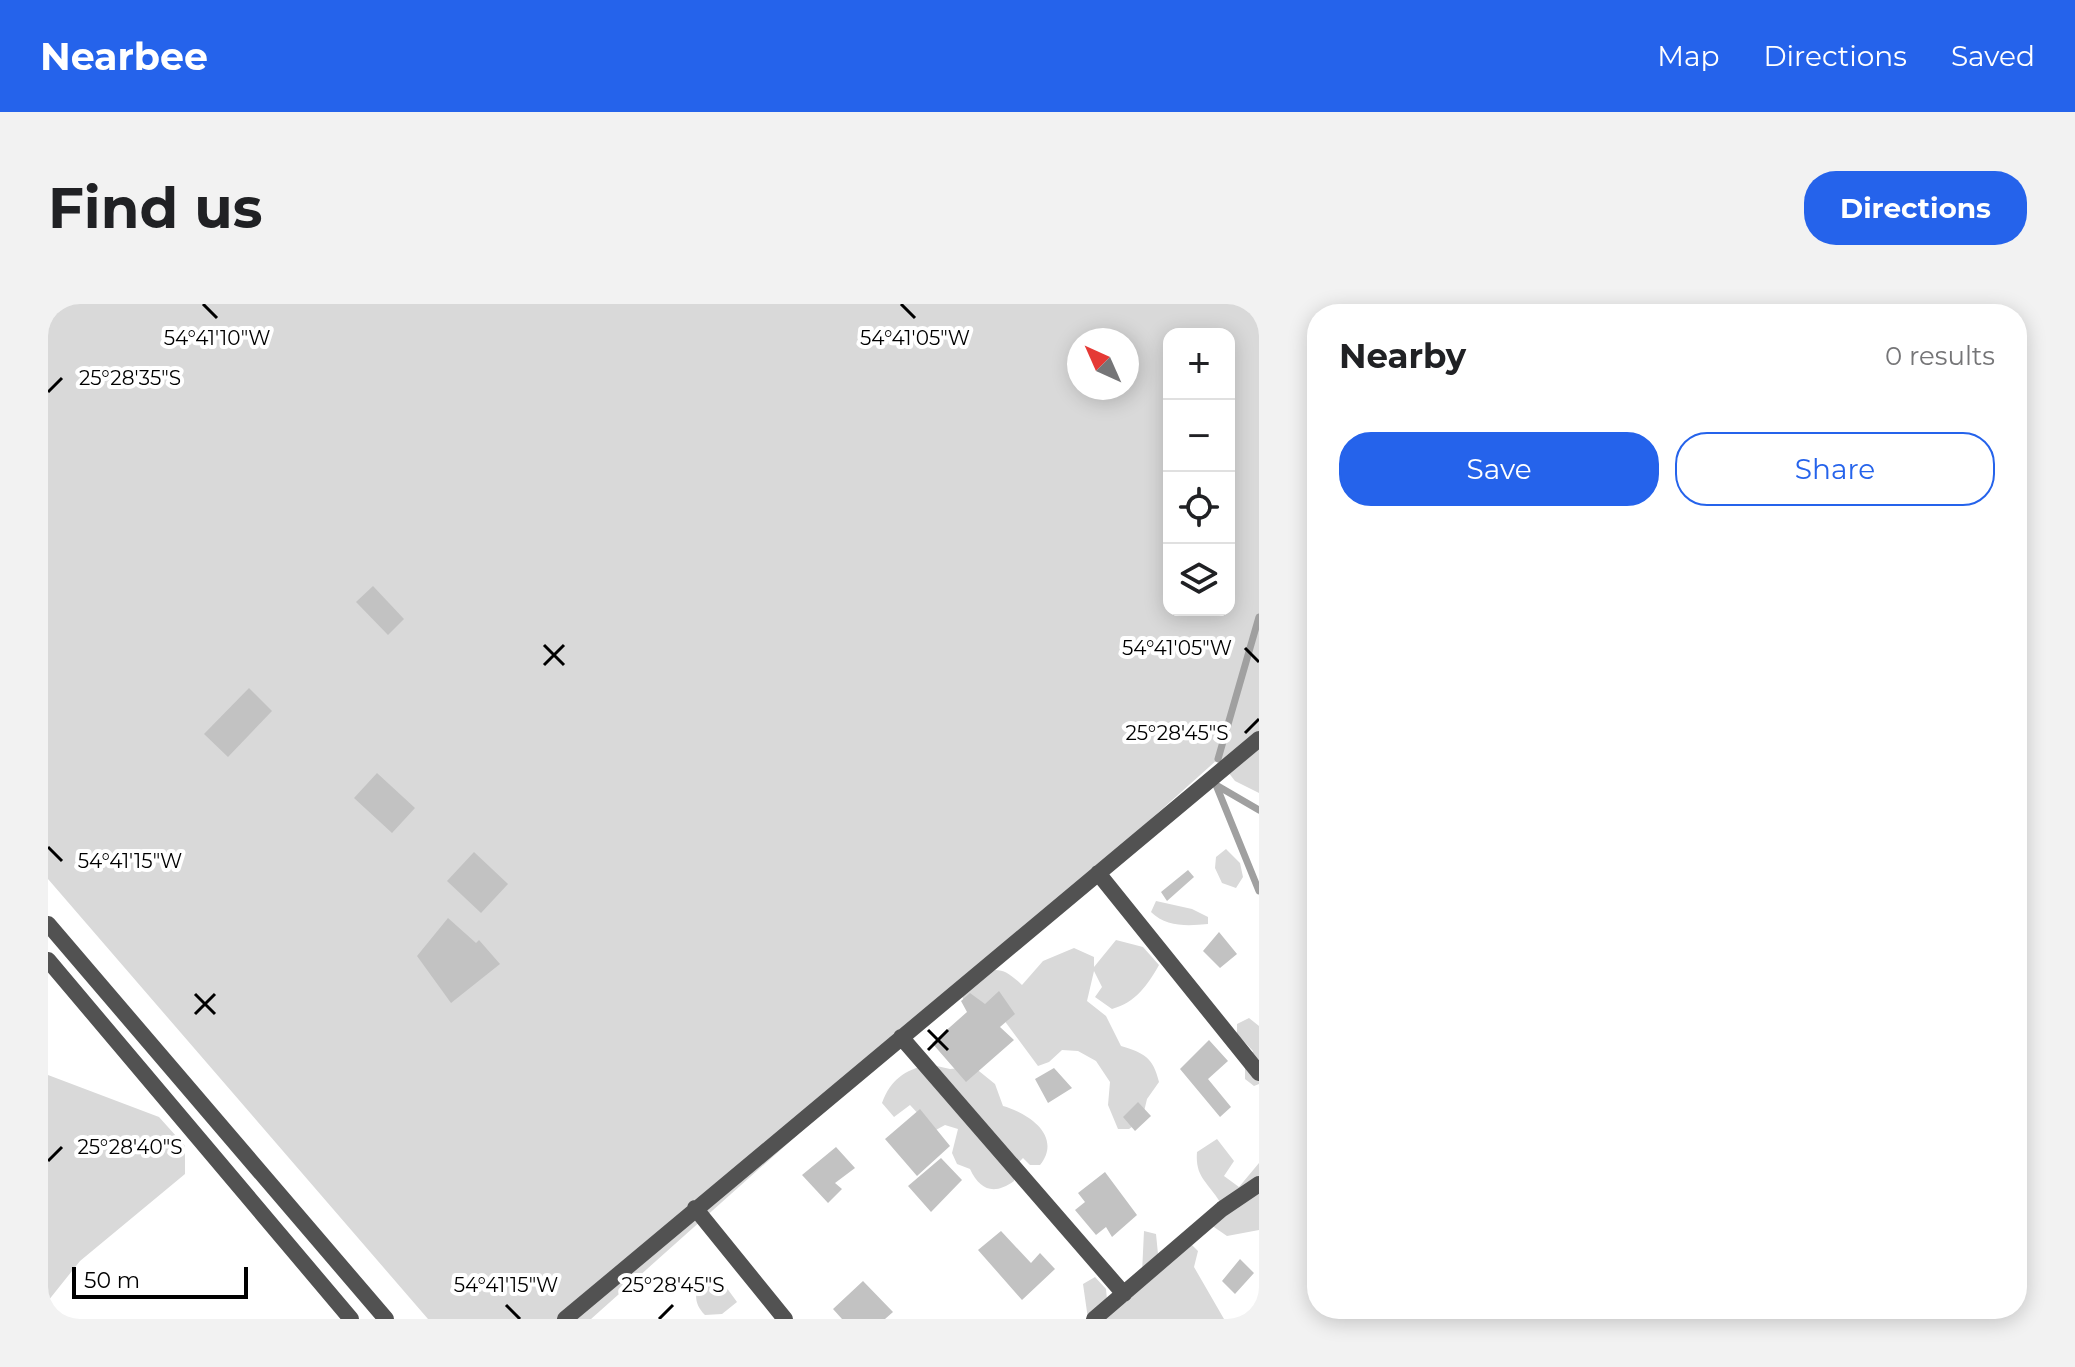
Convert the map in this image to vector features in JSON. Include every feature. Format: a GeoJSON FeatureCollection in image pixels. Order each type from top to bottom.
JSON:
{"type":"FeatureCollection","features":[{"type":"Feature","properties":{"kind":"street"},"geometry":{"type":"LineString","coordinates":[[565,1319],[1259,739]]}},
{"type":"Feature","properties":{"kind":"street"},"geometry":{"type":"LineString","coordinates":[[1098,873],[1259,1073]]}},
{"type":"Feature","properties":{"kind":"street"},"geometry":{"type":"LineString","coordinates":[[48,924],[386,1319]]}},
{"type":"Feature","properties":{"kind":"street"},"geometry":{"type":"LineString","coordinates":[[48,960],[351,1319]]}},
{"type":"Feature","properties":{"kind":"street"},"geometry":{"type":"LineString","coordinates":[[901,1037],[1124,1294]]}},
{"type":"Feature","properties":{"kind":"street"},"geometry":{"type":"LineString","coordinates":[[1094,1319],[1222,1209],[1259,1184]]}},
{"type":"Feature","properties":{"kind":"street"},"geometry":{"type":"LineString","coordinates":[[695,1208],[785,1319]]}},
{"type":"Feature","properties":{"kind":"shaded area"},"geometry":{"type":"Polygon","coordinates":[[[48,304],[1259,304],[1259,793],[1235,781],[1218,759],[978,974],[1002,971],[1022,985],[1043,961],[1074,948],[1094,957],[1094,967],[1116,940],[1143,947],[1159,965],[1140,992],[1112,1009],[1095,997],[1102,987],[1094,971],[1087,1001],[1106,1016],[1121,1046],[1146,1057],[1154,1067],[1159,1082],[1147,1099],[1142,1120],[1129,1129],[1118,1129],[1108,1105],[1110,1082],[1096,1061],[1078,1051],[1062,1050],[1049,1062],[1038,1066],[998,1012],[967,1010],[962,996],[972,979],[591,1319],[428,1319],[48,879],[48,304]]]}},
{"type":"Feature","properties":{"kind":"shaded area"},"geometry":{"type":"Polygon","coordinates":[[[1226,849],[1240,863],[1243,877],[1236,888],[1222,883],[1215,868],[1216,857],[1226,849]]]}},
{"type":"Feature","properties":{"kind":"shaded area"},"geometry":{"type":"Polygon","coordinates":[[[1156,901],[1192,909],[1208,917],[1208,924],[1185,925],[1163,920],[1151,912],[1156,901]]]}},
{"type":"Feature","properties":{"kind":"shaded area"},"geometry":{"type":"Polygon","coordinates":[[[1249,1018],[1259,1026],[1259,1084],[1254,1086],[1245,1079],[1245,1068],[1253,1051],[1237,1034],[1237,1024],[1249,1018]]]}},
{"type":"Feature","properties":{"kind":"shaded area"},"geometry":{"type":"Polygon","coordinates":[[[928,1064],[950,1069],[974,1067],[995,1084],[1003,1106],[1032,1120],[1045,1135],[1046,1154],[1040,1165],[1030,1165],[1023,1158],[1015,1166],[1014,1181],[1001,1188],[989,1188],[978,1182],[970,1169],[957,1164],[952,1153],[958,1129],[945,1125],[934,1131],[910,1105],[894,1117],[882,1103],[890,1088],[905,1073],[928,1064]]]}},
{"type":"Feature","properties":{"kind":"shaded area"},"geometry":{"type":"Polygon","coordinates":[[[48,1075],[159,1117],[185,1146],[185,1174],[80,1261],[48,1301],[48,1075]]]}},
{"type":"Feature","properties":{"kind":"shaded area"},"geometry":{"type":"Polygon","coordinates":[[[1217,1139],[1234,1161],[1224,1176],[1239,1187],[1259,1163],[1259,1230],[1227,1236],[1211,1225],[1220,1202],[1200,1173],[1197,1152],[1217,1139]]]}},
{"type":"Feature","properties":{"kind":"shaded area"},"geometry":{"type":"Polygon","coordinates":[[[1144,1231],[1156,1234],[1158,1254],[1185,1238],[1198,1251],[1194,1267],[1224,1319],[1088,1319],[1083,1284],[1095,1277],[1106,1289],[1107,1300],[1142,1273],[1144,1231]]]}},
{"type":"Feature","properties":{"kind":"shaded area"},"geometry":{"type":"Polygon","coordinates":[[[703,1275],[718,1276],[737,1302],[722,1314],[705,1315],[696,1296],[703,1275]]]}},
{"type":"Feature","properties":{"kind":"building"},"geometry":{"type":"Polygon","coordinates":[[[373,586],[404,619],[388,635],[356,602],[373,586]]]}},
{"type":"Feature","properties":{"kind":"building"},"geometry":{"type":"Polygon","coordinates":[[[249,688],[272,711],[228,757],[204,734],[249,688]]]}},
{"type":"Feature","properties":{"kind":"building"},"geometry":{"type":"Polygon","coordinates":[[[377,773],[415,808],[392,833],[354,798],[377,773]]]}},
{"type":"Feature","properties":{"kind":"building"},"geometry":{"type":"Polygon","coordinates":[[[474,852],[508,884],[481,913],[447,881],[474,852]]]}},
{"type":"Feature","properties":{"kind":"building"},"geometry":{"type":"Polygon","coordinates":[[[1188,870],[1194,877],[1167,901],[1161,892],[1188,870]]]}},
{"type":"Feature","properties":{"kind":"building"},"geometry":{"type":"Polygon","coordinates":[[[448,918],[476,943],[479,940],[500,964],[451,1003],[417,956],[448,918]]]}},
{"type":"Feature","properties":{"kind":"building"},"geometry":{"type":"Polygon","coordinates":[[[1219,932],[1237,954],[1220,968],[1203,951],[1219,932]]]}},
{"type":"Feature","properties":{"kind":"building"},"geometry":{"type":"Polygon","coordinates":[[[999,991],[1015,1014],[1000,1027],[1014,1040],[966,1082],[932,1043],[967,1012],[961,1001],[970,993],[985,1004],[999,991]]]}},
{"type":"Feature","properties":{"kind":"building"},"geometry":{"type":"Polygon","coordinates":[[[1209,1040],[1228,1061],[1208,1079],[1231,1107],[1220,1117],[1180,1069],[1209,1040]]]}},
{"type":"Feature","properties":{"kind":"building"},"geometry":{"type":"Polygon","coordinates":[[[1054,1068],[1072,1088],[1048,1103],[1035,1079],[1054,1068]]]}},
{"type":"Feature","properties":{"kind":"building"},"geometry":{"type":"Polygon","coordinates":[[[1138,1102],[1151,1116],[1135,1131],[1123,1117],[1138,1102]]]}},
{"type":"Feature","properties":{"kind":"building"},"geometry":{"type":"Polygon","coordinates":[[[920,1109],[950,1146],[917,1176],[885,1139],[920,1109]]]}},
{"type":"Feature","properties":{"kind":"building"},"geometry":{"type":"Polygon","coordinates":[[[836,1147],[855,1168],[835,1183],[842,1189],[828,1203],[802,1175],[836,1147]]]}},
{"type":"Feature","properties":{"kind":"building"},"geometry":{"type":"Polygon","coordinates":[[[941,1158],[962,1180],[931,1212],[908,1186],[941,1158]]]}},
{"type":"Feature","properties":{"kind":"building"},"geometry":{"type":"Polygon","coordinates":[[[1105,1172],[1137,1215],[1112,1237],[1106,1227],[1096,1235],[1075,1210],[1085,1202],[1078,1193],[1105,1172]]]}},
{"type":"Feature","properties":{"kind":"building"},"geometry":{"type":"Polygon","coordinates":[[[1001,1231],[1031,1263],[1040,1253],[1055,1269],[1022,1300],[978,1250],[1001,1231]]]}},
{"type":"Feature","properties":{"kind":"building"},"geometry":{"type":"Polygon","coordinates":[[[1240,1259],[1254,1273],[1235,1294],[1222,1281],[1240,1259]]]}},
{"type":"Feature","properties":{"kind":"building"},"geometry":{"type":"Polygon","coordinates":[[[863,1281],[893,1312],[885,1319],[842,1319],[833,1309],[863,1281]]]}},
{"type":"Feature","properties":{"kind":"waterway"},"geometry":{"type":"LineString","coordinates":[[1218,759],[1259,617]]}},
{"type":"Feature","properties":{"kind":"waterway"},"geometry":{"type":"LineString","coordinates":[[1216,785],[1259,891]]}},
{"type":"Feature","properties":{"kind":"waterway"},"geometry":{"type":"LineString","coordinates":[[1216,785],[1259,810]]}}]}
